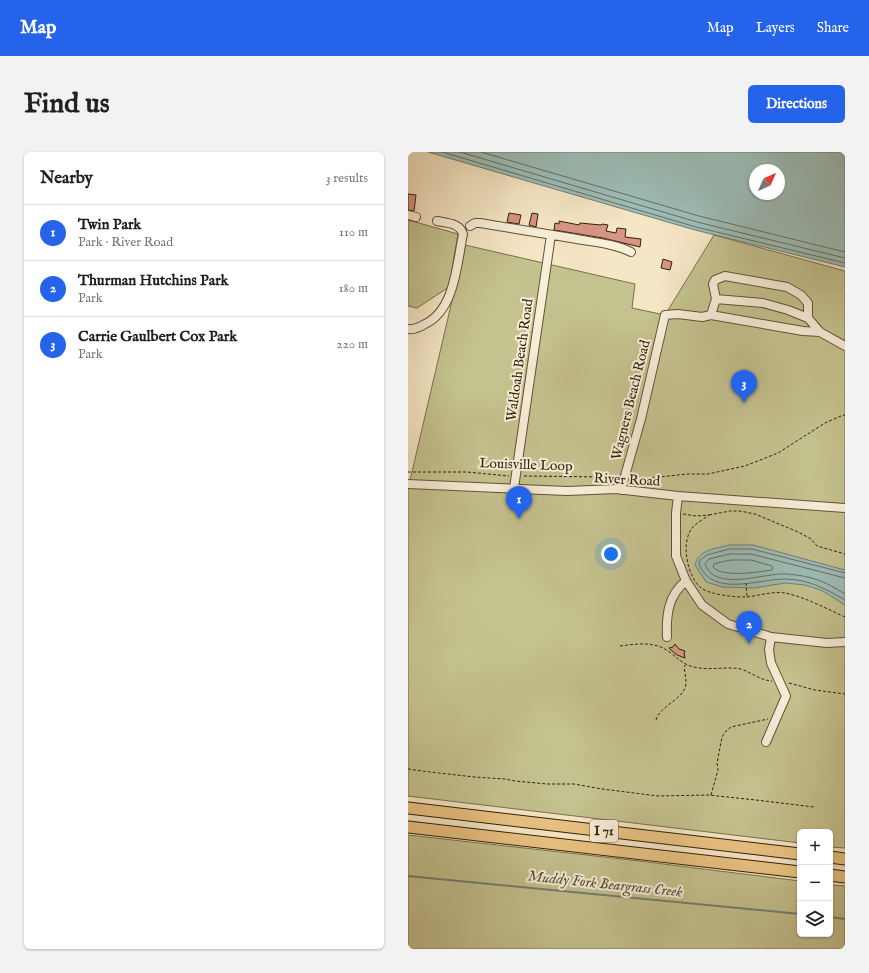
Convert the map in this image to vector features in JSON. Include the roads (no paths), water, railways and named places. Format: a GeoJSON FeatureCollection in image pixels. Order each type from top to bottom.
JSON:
{"type":"FeatureCollection","features":[{"type":"Feature","properties":{"kind":"highway","name":"I 71"},"geometry":{"type":"LineString","coordinates":[[408,808],[797,854]]}},
{"type":"Feature","properties":{"kind":"highway","name":"I 71"},"geometry":{"type":"LineString","coordinates":[[408,827],[797,872]]}},
{"type":"Feature","properties":{"kind":"highway"},"geometry":{"type":"LineString","coordinates":[[833,857],[845,859]]}},
{"type":"Feature","properties":{"kind":"highway"},"geometry":{"type":"LineString","coordinates":[[833,875],[845,877]]}},
{"type":"Feature","properties":{"kind":"street"},"geometry":{"type":"LineString","coordinates":[[408,329],[421,326],[436,317],[448,301],[452,291],[463,234],[461,229],[456,225],[437,220]]}},
{"type":"Feature","properties":{"kind":"street"},"geometry":{"type":"LineString","coordinates":[[470,226],[475,223],[480,223],[625,248],[631,252]]}},
{"type":"Feature","properties":{"kind":"street","name":"Waldoah Beach Road"},"geometry":{"type":"LineString","coordinates":[[514,488],[551,235]]}},
{"type":"Feature","properties":{"kind":"street"},"geometry":{"type":"LineString","coordinates":[[808,318],[808,303],[801,295],[787,287],[725,276],[716,280],[713,284],[716,299],[711,314],[803,331],[820,332]]}},
{"type":"Feature","properties":{"kind":"street"},"geometry":{"type":"LineString","coordinates":[[716,299],[763,303],[788,310],[808,318],[820,332],[845,346]]}},
{"type":"Feature","properties":{"kind":"street","name":"Wagners Beach Road"},"geometry":{"type":"LineString","coordinates":[[621,490],[641,419],[665,315],[678,314],[702,317],[711,314]]}},
{"type":"Feature","properties":{"kind":"street","name":"River Road"},"geometry":{"type":"LineString","coordinates":[[408,484],[567,491],[621,490],[678,496],[845,508]]}},
{"type":"Feature","properties":{"kind":"street"},"geometry":{"type":"LineString","coordinates":[[678,496],[676,513],[676,556],[686,581],[702,605],[728,624],[771,637],[827,643],[845,642]]}},
{"type":"Feature","properties":{"kind":"street"},"geometry":{"type":"LineString","coordinates":[[667,637],[668,610],[674,593],[680,585],[686,581]]}},
{"type":"Feature","properties":{"kind":"street"},"geometry":{"type":"LineString","coordinates":[[766,742],[786,696],[771,663],[769,650],[771,637]]}},
{"type":"Feature","properties":{"kind":"water"},"geometry":{"type":"Polygon","coordinates":[[[428,152],[845,152],[845,267],[695,230],[428,152]]]}},
{"type":"Feature","properties":{"kind":"water"},"geometry":{"type":"Polygon","coordinates":[[[729,545],[753,545],[845,570],[845,605],[823,591],[805,585],[785,583],[754,588],[723,587],[706,582],[695,565],[697,560],[708,550],[729,545]]]}},
{"type":"Feature","properties":{"kind":"waterway","name":"Muddy Fork Beargrass Creek"},"geometry":{"type":"LineString","coordinates":[[408,876],[797,914]]}},
{"type":"Feature","properties":{"kind":"waterway","name":"Muddy Fork Beargrass Creek"},"geometry":{"type":"LineString","coordinates":[[833,917],[845,919]]}},
{"type":"Feature","properties":{"kind":"place","name":"Carrie Gaulbert Cox Park"},"geometry":{"type":"Point","coordinates":[744,403]}},
{"type":"Feature","properties":{"kind":"place","name":"Twin Park"},"geometry":{"type":"Point","coordinates":[519,519]}},
{"type":"Feature","properties":{"kind":"place","name":"Thurman Hutchins Park"},"geometry":{"type":"Point","coordinates":[749,644]}}]}
